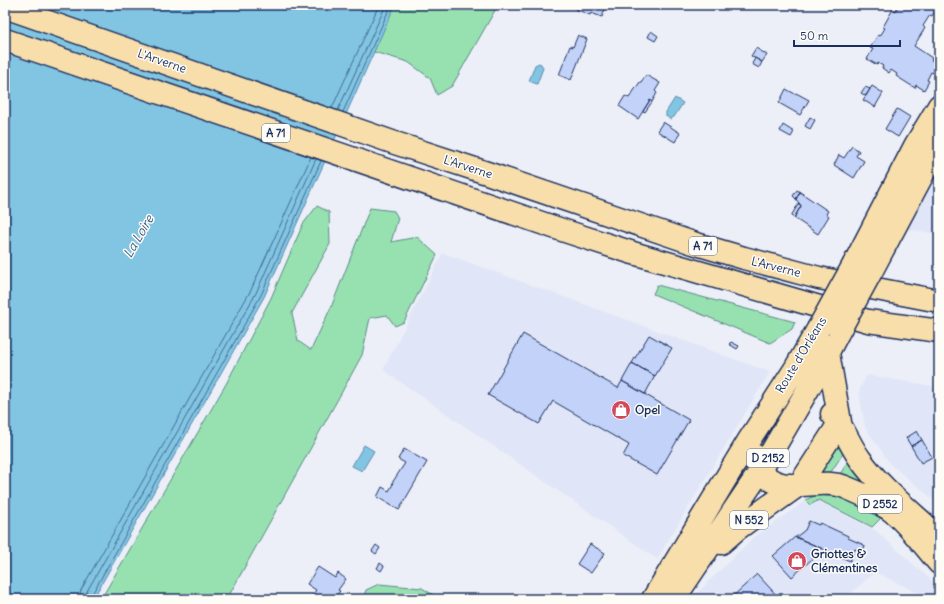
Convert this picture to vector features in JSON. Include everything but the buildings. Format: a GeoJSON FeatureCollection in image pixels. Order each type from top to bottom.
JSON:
{"type":"FeatureCollection","features":[{"type":"Feature","properties":{"kind":"main road","name":"L'Arverne"},"geometry":{"type":"LineString","coordinates":[[5,7],[395,143],[487,172],[642,226],[744,258],[819,278],[934,296]]}},
{"type":"Feature","properties":{"kind":"main road","name":"A 71"},"geometry":{"type":"LineString","coordinates":[[5,40],[478,202],[633,253],[868,321],[939,331]]}},
{"type":"Feature","properties":{"kind":"main road","name":"Route d'Orléans"},"geometry":{"type":"LineString","coordinates":[[863,267],[915,146],[939,106]]}},
{"type":"Feature","properties":{"kind":"main road","name":"Route d'Orléans"},"geometry":{"type":"LineString","coordinates":[[653,599],[781,389],[829,330],[863,267],[939,144]]}},
{"type":"Feature","properties":{"kind":"main road"},"geometry":{"type":"LineString","coordinates":[[868,321],[916,342],[939,346]]}},
{"type":"Feature","properties":{"kind":"main road","name":"Route d'Orléans"},"geometry":{"type":"LineString","coordinates":[[674,599],[702,560],[761,470],[828,353],[829,330]]}},
{"type":"Feature","properties":{"kind":"main road"},"geometry":{"type":"LineString","coordinates":[[749,440],[761,470],[772,480],[783,485],[800,484],[840,422],[828,353]]}},
{"type":"Feature","properties":{"kind":"main road"},"geometry":{"type":"LineString","coordinates":[[781,389],[805,393],[821,402],[840,422]]}},
{"type":"Feature","properties":{"kind":"main road","name":"D 2552"},"geometry":{"type":"LineString","coordinates":[[840,422],[859,458],[874,477],[939,539]]}},
{"type":"Feature","properties":{"kind":"main road","name":"D 2552"},"geometry":{"type":"LineString","coordinates":[[800,484],[833,484],[844,486],[890,510],[939,563]]}},
{"type":"Feature","properties":{"kind":"main road","name":"N 552"},"geometry":{"type":"LineString","coordinates":[[702,560],[737,529],[800,484]]}},
{"type":"Feature","properties":{"kind":"shaded area"},"geometry":{"type":"Polygon","coordinates":[[[939,167],[939,234],[903,229],[939,167]]]}},
{"type":"Feature","properties":{"kind":"shaded area"},"geometry":{"type":"Polygon","coordinates":[[[443,253],[770,372],[657,559],[383,370],[443,253]]]}},
{"type":"Feature","properties":{"kind":"shaded area"},"geometry":{"type":"Polygon","coordinates":[[[867,375],[939,387],[939,504],[891,465],[865,427],[859,391],[867,375]]]}},
{"type":"Feature","properties":{"kind":"shaded area"},"geometry":{"type":"Polygon","coordinates":[[[805,501],[810,506],[819,501],[876,531],[939,587],[939,589],[928,598],[875,572],[844,599],[700,599],[695,595],[753,538],[805,501]]]}},
{"type":"Feature","properties":{"kind":"green space"},"geometry":{"type":"Polygon","coordinates":[[[387,5],[498,5],[452,86],[437,95],[430,78],[408,62],[367,50],[387,5]]]}},
{"type":"Feature","properties":{"kind":"green space"},"geometry":{"type":"Polygon","coordinates":[[[317,206],[329,212],[330,244],[292,313],[298,341],[311,350],[332,305],[370,208],[394,211],[398,218],[391,242],[417,237],[437,255],[404,322],[395,326],[387,315],[370,318],[362,355],[227,599],[101,599],[226,384],[271,298],[303,224],[317,206]]]}},
{"type":"Feature","properties":{"kind":"green space"},"geometry":{"type":"Polygon","coordinates":[[[657,285],[795,322],[792,329],[770,343],[653,294],[657,285]]]}},
{"type":"Feature","properties":{"kind":"green space"},"geometry":{"type":"Polygon","coordinates":[[[840,441],[846,449],[829,475],[817,475],[840,441]]]}},
{"type":"Feature","properties":{"kind":"green space"},"geometry":{"type":"Polygon","coordinates":[[[850,458],[879,492],[839,476],[850,458]]]}},
{"type":"Feature","properties":{"kind":"green space"},"geometry":{"type":"Polygon","coordinates":[[[822,493],[854,498],[881,518],[872,527],[819,500],[810,505],[805,500],[822,493]]]}},
{"type":"Feature","properties":{"kind":"green space"},"geometry":{"type":"Polygon","coordinates":[[[379,584],[422,588],[440,599],[363,599],[366,590],[379,584]]]}},
{"type":"Feature","properties":{"kind":"water","name":"La Loire"},"geometry":{"type":"Polygon","coordinates":[[[5,5],[395,5],[264,297],[93,599],[5,599],[5,5]]]}},
{"type":"Feature","properties":{"kind":"water"},"geometry":{"type":"Polygon","coordinates":[[[539,63],[543,68],[537,84],[529,81],[535,65],[539,63]]]}},
{"type":"Feature","properties":{"kind":"water"},"geometry":{"type":"Polygon","coordinates":[[[675,98],[683,103],[674,117],[670,119],[666,116],[666,112],[675,98]]]}},
{"type":"Feature","properties":{"kind":"water"},"geometry":{"type":"Polygon","coordinates":[[[364,445],[374,451],[362,471],[352,466],[364,445]]]}},
{"type":"Feature","properties":{"kind":"place","name":"Opel"},"geometry":{"type":"Point","coordinates":[621,410]}},
{"type":"Feature","properties":{"kind":"place","name":"Griottes & Clémentines"},"geometry":{"type":"Point","coordinates":[797,561]}}]}
